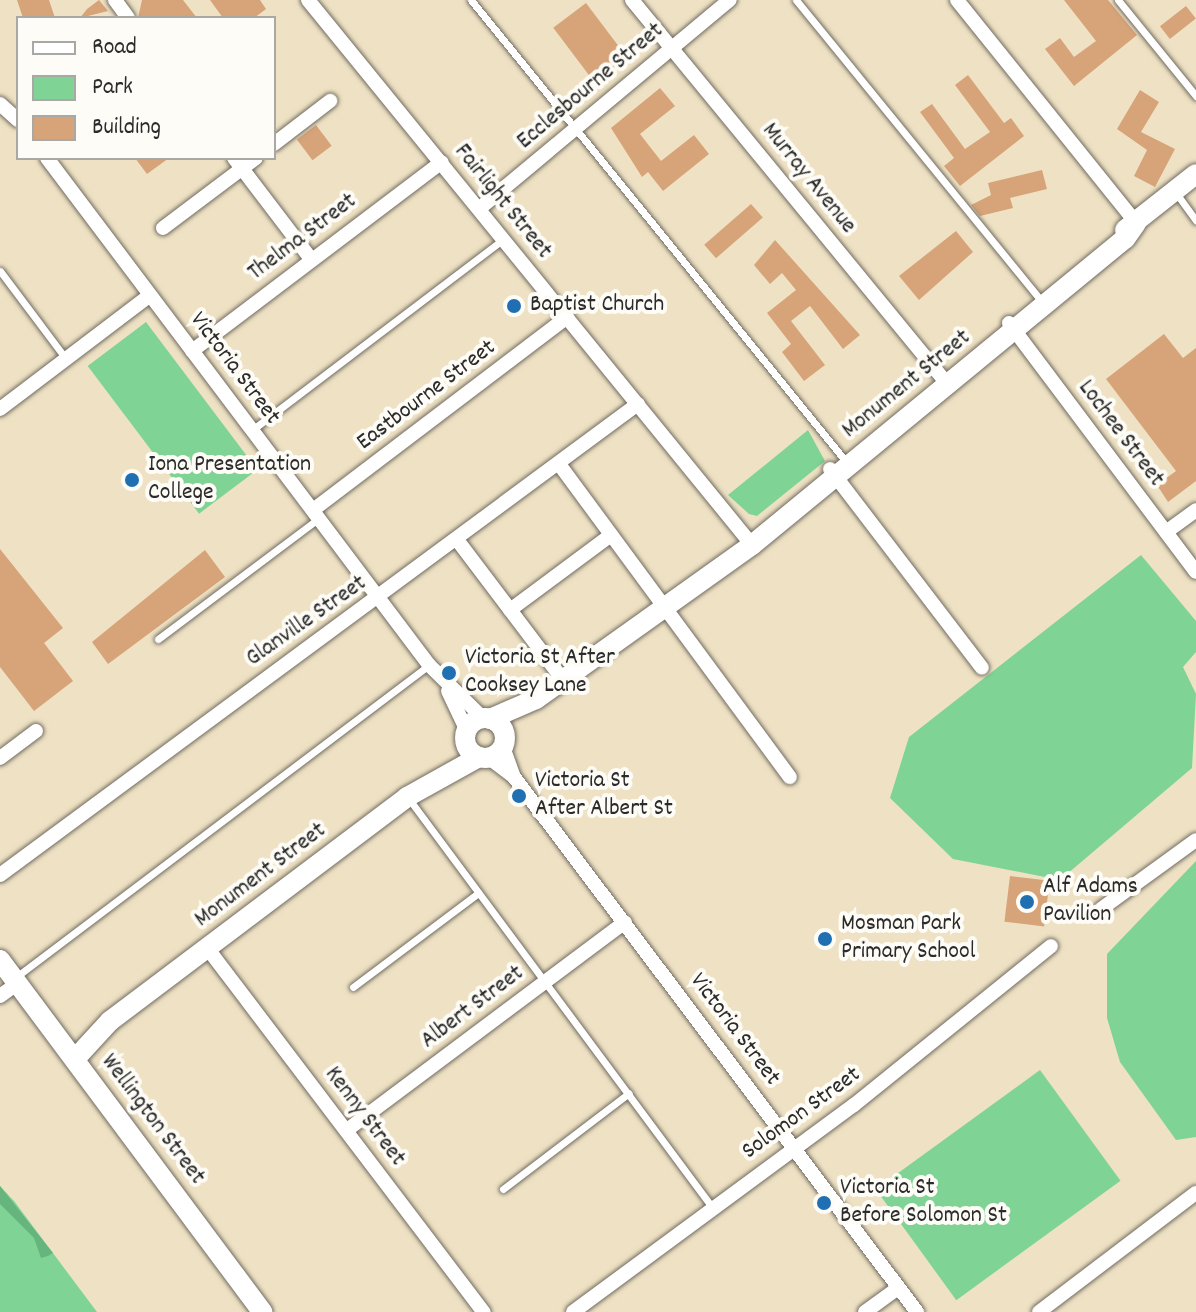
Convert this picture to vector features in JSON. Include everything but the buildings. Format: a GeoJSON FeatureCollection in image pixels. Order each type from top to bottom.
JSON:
{"type":"FeatureCollection","features":[{"type":"Feature","properties":{"kind":"street","name":"Fairlight Street"},"geometry":{"type":"LineString","coordinates":[[308,0],[748,540]]}},
{"type":"Feature","properties":{"kind":"street","name":"Murray Avenue"},"geometry":{"type":"LineString","coordinates":[[632,0],[946,382]]}},
{"type":"Feature","properties":{"kind":"street","name":"Ecclesbourne Street"},"geometry":{"type":"LineString","coordinates":[[480,208],[730,0]]}},
{"type":"Feature","properties":{"kind":"street"},"geometry":{"type":"LineString","coordinates":[[957,0],[1136,223]]}},
{"type":"Feature","properties":{"kind":"street"},"geometry":{"type":"LineString","coordinates":[[276,142],[330,101]]}},
{"type":"Feature","properties":{"kind":"street"},"geometry":{"type":"LineString","coordinates":[[0,104],[16,118]]}},
{"type":"Feature","properties":{"kind":"street","name":"Victoria Street"},"geometry":{"type":"LineString","coordinates":[[49,160],[476,727]]}},
{"type":"Feature","properties":{"kind":"street","name":"Thelma Street"},"geometry":{"type":"LineString","coordinates":[[192,351],[442,162]]}},
{"type":"Feature","properties":{"kind":"street"},"geometry":{"type":"LineString","coordinates":[[163,228],[238,163],[311,259]]}},
{"type":"Feature","properties":{"kind":"street","name":"Monument Street"},"geometry":{"type":"LineString","coordinates":[[443,771],[476,727],[536,699],[748,540],[946,382],[1196,174]]}},
{"type":"Feature","properties":{"kind":"street"},"geometry":{"type":"LineString","coordinates":[[0,409],[150,295]]}},
{"type":"Feature","properties":{"kind":"street","name":"Eastbourne Street"},"geometry":{"type":"LineString","coordinates":[[316,514],[567,317]]}},
{"type":"Feature","properties":{"kind":"street","name":"Lochee Street"},"geometry":{"type":"LineString","coordinates":[[1012,327],[1196,572]]}},
{"type":"Feature","properties":{"kind":"street","name":"Glanville Street"},"geometry":{"type":"LineString","coordinates":[[0,875],[458,541],[638,404]]}},
{"type":"Feature","properties":{"kind":"street"},"geometry":{"type":"LineString","coordinates":[[559,464],[790,777]]}},
{"type":"Feature","properties":{"kind":"street"},"geometry":{"type":"LineString","coordinates":[[839,467],[982,668]]}},
{"type":"Feature","properties":{"kind":"street"},"geometry":{"type":"LineString","coordinates":[[1166,532],[1196,510]]}},
{"type":"Feature","properties":{"kind":"street"},"geometry":{"type":"LineString","coordinates":[[510,610],[611,535]]}},
{"type":"Feature","properties":{"kind":"street"},"geometry":{"type":"LineString","coordinates":[[458,541],[563,680]]}},
{"type":"Feature","properties":{"kind":"street","name":"Monument Street"},"geometry":{"type":"LineString","coordinates":[[75,1059],[110,1021],[407,797],[443,771],[494,750],[536,699]]}},
{"type":"Feature","properties":{"kind":"street"},"geometry":{"type":"LineString","coordinates":[[476,727],[494,750]]}},
{"type":"Feature","properties":{"kind":"street"},"geometry":{"type":"LineString","coordinates":[[476,727],[494,750]]}},
{"type":"Feature","properties":{"kind":"street"},"geometry":{"type":"LineString","coordinates":[[0,758],[36,731]]}},
{"type":"Feature","properties":{"kind":"street","name":"Victoria Street"},"geometry":{"type":"LineString","coordinates":[[494,750],[917,1312]]}},
{"type":"Feature","properties":{"kind":"street"},"geometry":{"type":"LineString","coordinates":[[1101,909],[1196,840]]}},
{"type":"Feature","properties":{"kind":"street","name":"Albert Street"},"geometry":{"type":"LineString","coordinates":[[347,1130],[625,922]]}},
{"type":"Feature","properties":{"kind":"street","name":"Solomon Street"},"geometry":{"type":"LineString","coordinates":[[573,1312],[1051,946]]}},
{"type":"Feature","properties":{"kind":"street","name":"Kenny Street"},"geometry":{"type":"LineString","coordinates":[[208,949],[484,1312]]}},
{"type":"Feature","properties":{"kind":"street"},"geometry":{"type":"LineString","coordinates":[[0,996],[8,974]]}},
{"type":"Feature","properties":{"kind":"street","name":"Wellington Street"},"geometry":{"type":"LineString","coordinates":[[8,974],[75,1059],[262,1312]]}},
{"type":"Feature","properties":{"kind":"street","name":"Monument Street"},"geometry":{"type":"LineString","coordinates":[[60,1040],[110,1021]]}},
{"type":"Feature","properties":{"kind":"street"},"geometry":{"type":"LineString","coordinates":[[1039,1312],[1196,1193]]}},
{"type":"Feature","properties":{"kind":"street"},"geometry":{"type":"LineString","coordinates":[[865,1312],[898,1288]]}},
{"type":"Feature","properties":{"kind":"lane"},"geometry":{"type":"LineString","coordinates":[[471,0],[576,129],[839,467]]}},
{"type":"Feature","properties":{"kind":"lane"},"geometry":{"type":"LineString","coordinates":[[796,0],[1042,302]]}},
{"type":"Feature","properties":{"kind":"lane"},"geometry":{"type":"LineString","coordinates":[[1118,0],[1196,96]]}},
{"type":"Feature","properties":{"kind":"lane"},"geometry":{"type":"LineString","coordinates":[[1174,192],[1196,221]]}},
{"type":"Feature","properties":{"kind":"lane"},"geometry":{"type":"LineString","coordinates":[[252,430],[504,239]]}},
{"type":"Feature","properties":{"kind":"lane"},"geometry":{"type":"LineString","coordinates":[[0,271],[67,360]]}},
{"type":"Feature","properties":{"kind":"lane"},"geometry":{"type":"LineString","coordinates":[[158,639],[316,514]]}},
{"type":"Feature","properties":{"kind":"lane"},"geometry":{"type":"LineString","coordinates":[[8,974],[429,665]]}},
{"type":"Feature","properties":{"kind":"lane"},"geometry":{"type":"LineString","coordinates":[[407,797],[712,1207]]}},
{"type":"Feature","properties":{"kind":"lane"},"geometry":{"type":"LineString","coordinates":[[353,987],[478,893]]}},
{"type":"Feature","properties":{"kind":"lane"},"geometry":{"type":"LineString","coordinates":[[503,1189],[629,1093]]}},
{"type":"Feature","properties":{"kind":"green space"},"geometry":{"type":"Polygon","coordinates":[[[146,322],[257,470],[199,514],[88,366],[146,322]]]}},
{"type":"Feature","properties":{"kind":"green space"},"geometry":{"type":"Polygon","coordinates":[[[808,430],[825,461],[757,516],[749,514],[728,495],[808,430]]]}},
{"type":"Feature","properties":{"kind":"green space"},"geometry":{"type":"Polygon","coordinates":[[[1141,555],[1196,621],[1196,652],[1183,667],[1196,694],[1192,768],[1060,880],[953,859],[890,798],[909,737],[1141,555]]]}},
{"type":"Feature","properties":{"kind":"green space"},"geometry":{"type":"Polygon","coordinates":[[[1196,861],[1196,1137],[1176,1140],[1120,1062],[1107,1018],[1107,954],[1196,861]]]}},
{"type":"Feature","properties":{"kind":"green space"},"geometry":{"type":"Polygon","coordinates":[[[1040,1070],[1121,1181],[956,1300],[876,1189],[1040,1070]]]}},
{"type":"Feature","properties":{"kind":"green space"},"geometry":{"type":"Polygon","coordinates":[[[0,1186],[14,1201],[97,1312],[0,1312],[0,1186]]]}},
{"type":"Feature","properties":{"kind":"green space"},"geometry":{"type":"Polygon","coordinates":[[[0,1186],[53,1253],[41,1258],[34,1238],[0,1204],[0,1186]]]}},
{"type":"Feature","properties":{"kind":"place","name":"Baptist Church"},"geometry":{"type":"Point","coordinates":[514,306]}},
{"type":"Feature","properties":{"kind":"place","name":"Iona Presentation College"},"geometry":{"type":"Point","coordinates":[132,480]}},
{"type":"Feature","properties":{"kind":"place","name":"Victoria St After Cooksey Lane"},"geometry":{"type":"Point","coordinates":[449,673]}},
{"type":"Feature","properties":{"kind":"place","name":"Victoria St After Albert St"},"geometry":{"type":"Point","coordinates":[519,796]}},
{"type":"Feature","properties":{"kind":"place","name":"Alf Adams Pavilion"},"geometry":{"type":"Point","coordinates":[1027,902]}},
{"type":"Feature","properties":{"kind":"place","name":"Mosman Park Primary School"},"geometry":{"type":"Point","coordinates":[825,939]}},
{"type":"Feature","properties":{"kind":"place","name":"Victoria St Before Solomon St"},"geometry":{"type":"Point","coordinates":[824,1203]}}]}
